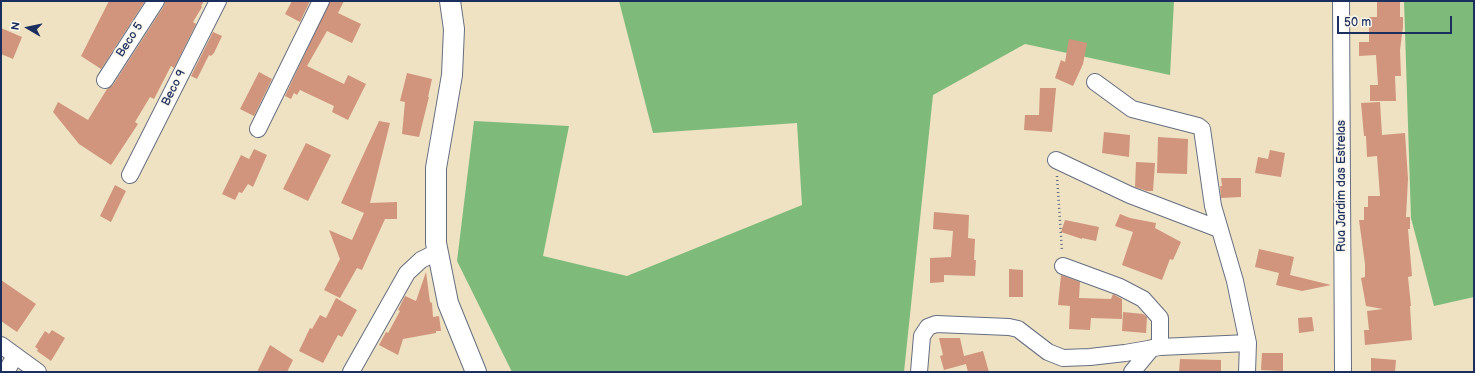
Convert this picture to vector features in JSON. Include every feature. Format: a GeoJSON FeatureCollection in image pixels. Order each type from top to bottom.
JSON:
{"type":"FeatureCollection","features":[{"type":"Feature","properties":{"kind":"main road"},"geometry":{"type":"LineString","coordinates":[[450,1],[454,29],[452,68],[436,168],[436,243],[448,303],[476,372]]}},
{"type":"Feature","properties":{"kind":"street","name":"Beco 5"},"geometry":{"type":"LineString","coordinates":[[104,80],[156,1]]}},
{"type":"Feature","properties":{"kind":"street","name":"Beco 9"},"geometry":{"type":"LineString","coordinates":[[130,176],[218,1]]}},
{"type":"Feature","properties":{"kind":"street"},"geometry":{"type":"LineString","coordinates":[[258,129],[321,1]]}},
{"type":"Feature","properties":{"kind":"street","name":"Rua Jardim das Estrelas"},"geometry":{"type":"LineString","coordinates":[[1341,1],[1343,372]]}},
{"type":"Feature","properties":{"kind":"street"},"geometry":{"type":"LineString","coordinates":[[1095,82],[1132,109],[1198,126],[1202,129],[1213,206],[1235,280],[1248,342],[1247,372]]}},
{"type":"Feature","properties":{"kind":"street"},"geometry":{"type":"LineString","coordinates":[[1056,160],[1130,195],[1219,229]]}},
{"type":"Feature","properties":{"kind":"street"},"geometry":{"type":"LineString","coordinates":[[351,372],[407,273],[421,260],[438,252]]}},
{"type":"Feature","properties":{"kind":"street"},"geometry":{"type":"LineString","coordinates":[[1063,266],[1120,287],[1143,300],[1160,318],[1156,348],[1132,372]]}},
{"type":"Feature","properties":{"kind":"street"},"geometry":{"type":"LineString","coordinates":[[919,372],[922,336],[928,327],[936,324],[1009,326],[1022,332],[1048,352],[1063,358],[1097,357],[1156,348],[1248,342]]}},
{"type":"Feature","properties":{"kind":"street"},"geometry":{"type":"LineString","coordinates":[[1,345],[38,372]]}},
{"type":"Feature","properties":{"kind":"street"},"geometry":{"type":"LineString","coordinates":[[6,372],[15,356]]}},
{"type":"Feature","properties":{"kind":"path"},"geometry":{"type":"LineString","coordinates":[[1056,160],[1063,266]]}},
{"type":"Feature","properties":{"kind":"green space"},"geometry":{"type":"Polygon","coordinates":[[[619,1],[1174,1],[1170,75],[1025,44],[933,95],[904,372],[512,372],[457,261],[474,121],[569,126],[543,256],[627,276],[802,205],[797,123],[653,133],[619,1]]]}},
{"type":"Feature","properties":{"kind":"green space"},"geometry":{"type":"Polygon","coordinates":[[[1404,1],[1474,1],[1474,297],[1434,306],[1411,218],[1404,1]]]}},
{"type":"Feature","properties":{"kind":"building"},"geometry":{"type":"Polygon","coordinates":[[[109,1],[145,1],[101,69],[81,56],[109,1]]]}},
{"type":"Feature","properties":{"kind":"building"},"geometry":{"type":"Polygon","coordinates":[[[165,1],[204,1],[193,22],[196,24],[174,68],[171,66],[154,99],[150,97],[135,122],[138,124],[111,165],[79,144],[53,112],[58,102],[88,120],[107,89],[113,85],[164,6],[165,1]]]}},
{"type":"Feature","properties":{"kind":"building"},"geometry":{"type":"Polygon","coordinates":[[[292,1],[310,1],[300,22],[285,14],[292,1]]]}},
{"type":"Feature","properties":{"kind":"building"},"geometry":{"type":"Polygon","coordinates":[[[330,1],[344,1],[338,13],[361,24],[352,43],[327,31],[307,66],[344,84],[348,75],[366,84],[348,120],[332,112],[334,106],[300,90],[297,95],[294,93],[291,99],[285,96],[330,1]]]}},
{"type":"Feature","properties":{"kind":"building"},"geometry":{"type":"Polygon","coordinates":[[[1377,1],[1400,1],[1400,17],[1403,17],[1403,27],[1400,50],[1401,76],[1395,76],[1396,101],[1370,101],[1370,85],[1378,85],[1376,55],[1359,56],[1359,42],[1369,42],[1369,17],[1377,17],[1377,1]]]}},
{"type":"Feature","properties":{"kind":"building"},"geometry":{"type":"Polygon","coordinates":[[[1,28],[22,37],[13,59],[1,54],[1,28]]]}},
{"type":"Feature","properties":{"kind":"building"},"geometry":{"type":"Polygon","coordinates":[[[213,32],[222,36],[214,53],[211,56],[209,55],[197,79],[191,76],[213,32]]]}},
{"type":"Feature","properties":{"kind":"building"},"geometry":{"type":"Polygon","coordinates":[[[1069,39],[1087,43],[1083,64],[1073,86],[1055,78],[1061,60],[1065,62],[1069,39]]]}},
{"type":"Feature","properties":{"kind":"building"},"geometry":{"type":"Polygon","coordinates":[[[259,72],[272,79],[254,116],[240,109],[259,72]]]}},
{"type":"Feature","properties":{"kind":"building"},"geometry":{"type":"Polygon","coordinates":[[[407,73],[432,79],[419,137],[402,134],[405,102],[400,101],[407,73]]]}},
{"type":"Feature","properties":{"kind":"building"},"geometry":{"type":"Polygon","coordinates":[[[1040,88],[1056,88],[1052,132],[1024,130],[1025,115],[1039,115],[1040,88]]]}},
{"type":"Feature","properties":{"kind":"building"},"geometry":{"type":"Polygon","coordinates":[[[1380,102],[1382,135],[1405,133],[1408,179],[1406,217],[1410,217],[1410,229],[1408,229],[1412,276],[1408,277],[1412,340],[1365,345],[1364,330],[1369,330],[1367,311],[1383,309],[1366,306],[1361,278],[1365,277],[1365,264],[1359,220],[1364,220],[1364,207],[1368,207],[1368,196],[1380,196],[1377,156],[1367,157],[1366,136],[1364,136],[1361,103],[1380,102]]]}},
{"type":"Feature","properties":{"kind":"building"},"geometry":{"type":"Polygon","coordinates":[[[379,121],[390,123],[370,203],[397,202],[397,219],[385,219],[362,270],[357,268],[340,298],[324,290],[340,259],[329,230],[352,240],[364,213],[341,203],[379,121]]]}},
{"type":"Feature","properties":{"kind":"building"},"geometry":{"type":"Polygon","coordinates":[[[1104,132],[1130,135],[1129,157],[1102,153],[1104,132]]]}},
{"type":"Feature","properties":{"kind":"building"},"geometry":{"type":"Polygon","coordinates":[[[1158,137],[1188,139],[1187,174],[1157,173],[1158,137]]]}},
{"type":"Feature","properties":{"kind":"building"},"geometry":{"type":"Polygon","coordinates":[[[306,143],[331,155],[308,201],[283,189],[306,143]]]}},
{"type":"Feature","properties":{"kind":"building"},"geometry":{"type":"Polygon","coordinates":[[[254,149],[267,155],[253,187],[248,184],[242,193],[239,192],[235,200],[222,194],[241,155],[249,159],[254,149]]]}},
{"type":"Feature","properties":{"kind":"building"},"geometry":{"type":"Polygon","coordinates":[[[1270,150],[1285,153],[1281,177],[1255,173],[1258,157],[1268,159],[1270,150]]]}},
{"type":"Feature","properties":{"kind":"building"},"geometry":{"type":"Polygon","coordinates":[[[1136,162],[1155,163],[1153,191],[1147,191],[1135,187],[1136,162]]]}},
{"type":"Feature","properties":{"kind":"building"},"geometry":{"type":"Polygon","coordinates":[[[1221,178],[1241,178],[1241,197],[1221,198],[1221,178]]]}},
{"type":"Feature","properties":{"kind":"building"},"geometry":{"type":"Polygon","coordinates":[[[115,185],[126,191],[111,222],[100,216],[115,185]]]}},
{"type":"Feature","properties":{"kind":"building"},"geometry":{"type":"Polygon","coordinates":[[[934,212],[969,215],[968,238],[975,239],[975,276],[944,275],[944,282],[930,283],[930,258],[951,257],[953,231],[933,229],[934,212]]]}},
{"type":"Feature","properties":{"kind":"building"},"geometry":{"type":"Polygon","coordinates":[[[1120,214],[1130,218],[1156,223],[1155,228],[1181,242],[1173,260],[1170,259],[1162,280],[1122,265],[1133,232],[1115,226],[1120,214]]]}},
{"type":"Feature","properties":{"kind":"building"},"geometry":{"type":"Polygon","coordinates":[[[1065,220],[1099,227],[1096,241],[1082,239],[1061,232],[1065,220]]]}},
{"type":"Feature","properties":{"kind":"building"},"geometry":{"type":"Polygon","coordinates":[[[1259,249],[1294,257],[1290,275],[1331,285],[1302,291],[1276,285],[1279,273],[1255,267],[1259,249]]]}},
{"type":"Feature","properties":{"kind":"building"},"geometry":{"type":"Polygon","coordinates":[[[1009,269],[1023,270],[1023,297],[1009,297],[1009,269]]]}},
{"type":"Feature","properties":{"kind":"building"},"geometry":{"type":"Polygon","coordinates":[[[426,272],[433,317],[439,316],[441,331],[403,339],[398,355],[379,345],[386,332],[388,333],[400,311],[398,310],[405,296],[416,301],[426,272]]]}},
{"type":"Feature","properties":{"kind":"building"},"geometry":{"type":"Polygon","coordinates":[[[1061,275],[1080,282],[1079,298],[1111,299],[1113,294],[1122,299],[1122,319],[1091,318],[1090,330],[1069,329],[1070,306],[1058,305],[1061,275]]]}},
{"type":"Feature","properties":{"kind":"building"},"geometry":{"type":"Polygon","coordinates":[[[1,280],[36,304],[17,332],[1,321],[1,280]]]}},
{"type":"Feature","properties":{"kind":"building"},"geometry":{"type":"Polygon","coordinates":[[[336,298],[357,310],[342,337],[338,335],[323,363],[299,351],[310,328],[312,329],[320,315],[326,318],[336,298]]]}},
{"type":"Feature","properties":{"kind":"building"},"geometry":{"type":"Polygon","coordinates":[[[1123,312],[1143,314],[1147,317],[1146,333],[1122,331],[1123,312]]]}},
{"type":"Feature","properties":{"kind":"building"},"geometry":{"type":"Polygon","coordinates":[[[1312,317],[1314,331],[1299,333],[1298,318],[1312,317]]]}},
{"type":"Feature","properties":{"kind":"building"},"geometry":{"type":"Polygon","coordinates":[[[52,330],[65,338],[51,361],[37,351],[38,349],[35,347],[45,331],[49,334],[52,330]]]}},
{"type":"Feature","properties":{"kind":"building"},"geometry":{"type":"Polygon","coordinates":[[[939,338],[960,338],[964,356],[983,351],[989,372],[968,372],[966,364],[944,370],[940,356],[943,355],[939,338]]]}},
{"type":"Feature","properties":{"kind":"building"},"geometry":{"type":"Polygon","coordinates":[[[270,345],[293,360],[287,372],[257,372],[270,345]]]}},
{"type":"Feature","properties":{"kind":"building"},"geometry":{"type":"Polygon","coordinates":[[[1262,353],[1283,353],[1283,371],[1261,370],[1262,353]]]}},
{"type":"Feature","properties":{"kind":"building"},"geometry":{"type":"Polygon","coordinates":[[[1371,358],[1396,360],[1395,372],[1371,372],[1371,358]]]}},
{"type":"Feature","properties":{"kind":"building"},"geometry":{"type":"Polygon","coordinates":[[[1180,359],[1221,360],[1221,372],[1179,372],[1180,359]]]}}]}
